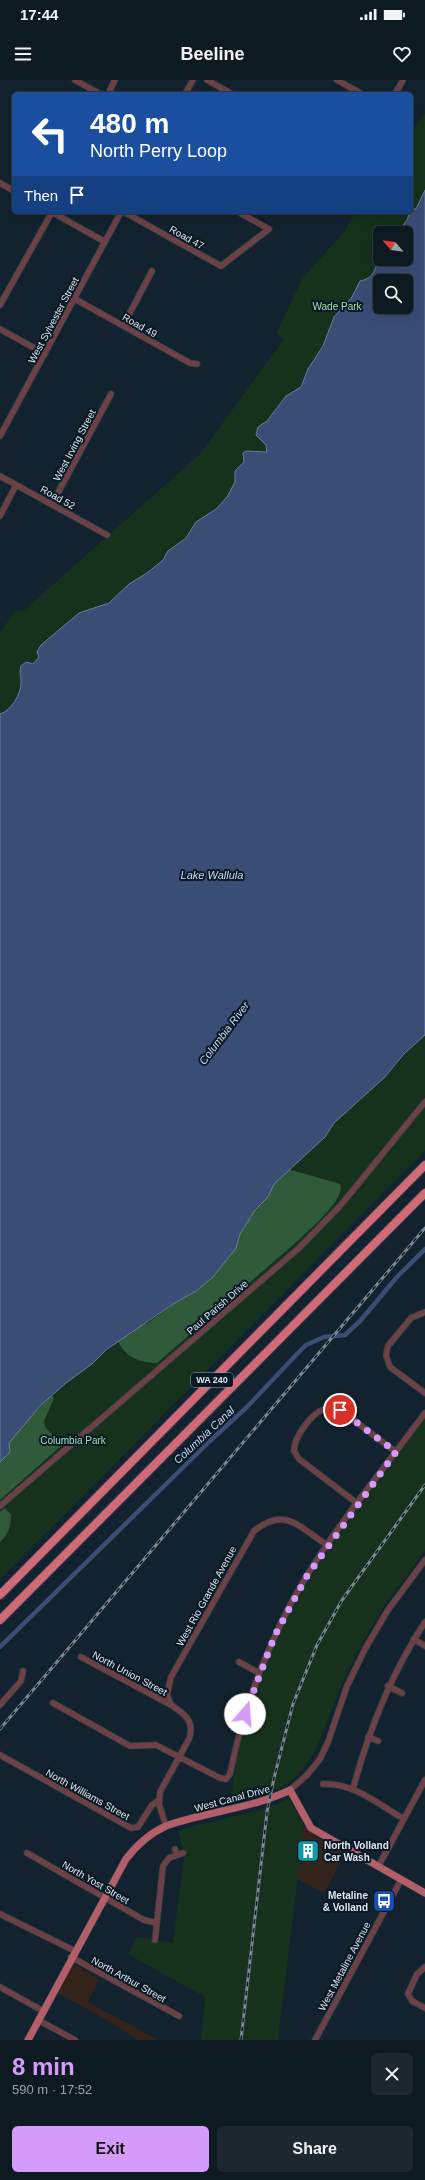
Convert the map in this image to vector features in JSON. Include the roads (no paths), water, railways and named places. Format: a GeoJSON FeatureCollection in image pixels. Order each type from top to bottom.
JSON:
{"type":"FeatureCollection","features":[{"type":"Feature","properties":{"kind":"highway","name":"WA 240"},"geometry":{"type":"LineString","coordinates":[[0,1595],[425,1165]]}},
{"type":"Feature","properties":{"kind":"highway","name":"WA 240"},"geometry":{"type":"LineString","coordinates":[[0,1620],[425,1193]]}},
{"type":"Feature","properties":{"kind":"main road","name":"West Canal Drive"},"geometry":{"type":"LineString","coordinates":[[28,2040],[104,1896],[131,1852],[143,1840],[166,1826],[274,1798],[290,1790]]}},
{"type":"Feature","properties":{"kind":"main road"},"geometry":{"type":"LineString","coordinates":[[290,1790],[311,1828],[425,1893]]}},
{"type":"Feature","properties":{"kind":"street"},"geometry":{"type":"LineString","coordinates":[[75,80],[96,92]]}},
{"type":"Feature","properties":{"kind":"street"},"geometry":{"type":"LineString","coordinates":[[109,92],[115,80]]}},
{"type":"Feature","properties":{"kind":"street"},"geometry":{"type":"LineString","coordinates":[[186,92],[193,80]]}},
{"type":"Feature","properties":{"kind":"street"},"geometry":{"type":"LineString","coordinates":[[207,80],[228,92]]}},
{"type":"Feature","properties":{"kind":"street"},"geometry":{"type":"LineString","coordinates":[[337,80],[358,92]]}},
{"type":"Feature","properties":{"kind":"street"},"geometry":{"type":"LineString","coordinates":[[396,92],[403,80]]}},
{"type":"Feature","properties":{"kind":"street"},"geometry":{"type":"LineString","coordinates":[[0,183],[12,190]]}},
{"type":"Feature","properties":{"kind":"street"},"geometry":{"type":"LineString","coordinates":[[0,305],[51,214]]}},
{"type":"Feature","properties":{"kind":"street"},"geometry":{"type":"LineString","coordinates":[[56,214],[105,242]]}},
{"type":"Feature","properties":{"kind":"street","name":"West Sylvester Street"},"geometry":{"type":"LineString","coordinates":[[0,436],[105,242],[122,214]]}},
{"type":"Feature","properties":{"kind":"street","name":"Road 47"},"geometry":{"type":"LineString","coordinates":[[127,214],[221,266],[269,229],[242,214]]}},
{"type":"Feature","properties":{"kind":"street"},"geometry":{"type":"LineString","coordinates":[[123,326],[152,271]]}},
{"type":"Feature","properties":{"kind":"street","name":"Road 49"},"geometry":{"type":"LineString","coordinates":[[74,299],[190,363],[197,364]]}},
{"type":"Feature","properties":{"kind":"street"},"geometry":{"type":"LineString","coordinates":[[0,329],[45,354]]}},
{"type":"Feature","properties":{"kind":"street","name":"West Irving Street"},"geometry":{"type":"LineString","coordinates":[[52,504],[111,394]]}},
{"type":"Feature","properties":{"kind":"street","name":"Road 52"},"geometry":{"type":"LineString","coordinates":[[0,476],[107,535]]}},
{"type":"Feature","properties":{"kind":"street"},"geometry":{"type":"LineString","coordinates":[[0,516],[16,485]]}},
{"type":"Feature","properties":{"kind":"street","name":"Paul Parish Drive"},"geometry":{"type":"LineString","coordinates":[[0,1506],[299,1248],[340,1206],[425,1102]]}},
{"type":"Feature","properties":{"kind":"street"},"geometry":{"type":"LineString","coordinates":[[425,1312],[410,1318],[388,1346],[386,1356],[390,1367],[425,1393]]}},
{"type":"Feature","properties":{"kind":"street"},"geometry":{"type":"LineString","coordinates":[[358,1504],[300,1459],[294,1451],[296,1437],[319,1411],[330,1407],[340,1410],[396,1452]]}},
{"type":"Feature","properties":{"kind":"street"},"geometry":{"type":"LineString","coordinates":[[53,1703],[130,1746],[156,1745],[220,1778],[226,1779],[230,1774],[240,1728],[259,1673],[290,1606],[328,1545],[425,1413]]}},
{"type":"Feature","properties":{"kind":"street","name":"West Rio Grande Avenue"},"geometry":{"type":"LineString","coordinates":[[171,1705],[167,1696],[171,1677],[248,1539],[254,1531],[275,1518],[287,1520],[328,1545]]}},
{"type":"Feature","properties":{"kind":"street","name":"West Canal Drive"},"geometry":{"type":"LineString","coordinates":[[290,1790],[307,1775],[320,1759],[328,1742],[347,1686],[369,1643],[388,1610],[425,1560]]}},
{"type":"Feature","properties":{"kind":"street"},"geometry":{"type":"LineString","coordinates":[[353,1789],[368,1737],[388,1686],[425,1622]]}},
{"type":"Feature","properties":{"kind":"street"},"geometry":{"type":"LineString","coordinates":[[414,1639],[425,1646]]}},
{"type":"Feature","properties":{"kind":"street","name":"North Union Street"},"geometry":{"type":"LineString","coordinates":[[81,1657],[171,1705],[187,1716],[191,1724],[189,1739],[162,1788],[159,1800]]}},
{"type":"Feature","properties":{"kind":"street"},"geometry":{"type":"LineString","coordinates":[[239,1662],[259,1673]]}},
{"type":"Feature","properties":{"kind":"street"},"geometry":{"type":"LineString","coordinates":[[0,1705],[21,1681],[23,1671]]}},
{"type":"Feature","properties":{"kind":"street"},"geometry":{"type":"LineString","coordinates":[[388,1686],[402,1693]]}},
{"type":"Feature","properties":{"kind":"street"},"geometry":{"type":"LineString","coordinates":[[368,1737],[378,1741]]}},
{"type":"Feature","properties":{"kind":"street","name":"North Williams Street"},"geometry":{"type":"LineString","coordinates":[[0,1755],[131,1828],[138,1827],[150,1809],[159,1800]]}},
{"type":"Feature","properties":{"kind":"street"},"geometry":{"type":"LineString","coordinates":[[378,1867],[425,1780]]}},
{"type":"Feature","properties":{"kind":"street"},"geometry":{"type":"LineString","coordinates":[[323,1784],[331,1784],[353,1789],[404,1819]]}},
{"type":"Feature","properties":{"kind":"street"},"geometry":{"type":"LineString","coordinates":[[159,1800],[166,1826]]}},
{"type":"Feature","properties":{"kind":"street"},"geometry":{"type":"LineString","coordinates":[[155,1940],[165,1863],[169,1858],[180,1854],[175,1849]]}},
{"type":"Feature","properties":{"kind":"street","name":"North Yost Street"},"geometry":{"type":"LineString","coordinates":[[27,1853],[144,1920],[157,1923]]}},
{"type":"Feature","properties":{"kind":"street","name":"West Metaline Avenue"},"geometry":{"type":"LineString","coordinates":[[315,2040],[401,1880]]}},
{"type":"Feature","properties":{"kind":"street","name":"North Arthur Street"},"geometry":{"type":"LineString","coordinates":[[0,1914],[73,1954],[179,2016]]}},
{"type":"Feature","properties":{"kind":"street"},"geometry":{"type":"LineString","coordinates":[[425,1967],[417,1974],[409,1990],[408,1996],[412,2002],[425,2008]]}},
{"type":"Feature","properties":{"kind":"street"},"geometry":{"type":"LineString","coordinates":[[0,1987],[43,2011]]}},
{"type":"Feature","properties":{"kind":"street"},"geometry":{"type":"LineString","coordinates":[[38,2020],[75,2040]]}},
{"type":"Feature","properties":{"kind":"water","name":"Lake Wallula"},"geometry":{"type":"Polygon","coordinates":[[[425,190],[425,1035],[404,1054],[385,1077],[334,1123],[325,1137],[274,1184],[268,1197],[255,1210],[240,1234],[236,1248],[213,1277],[196,1291],[173,1304],[106,1350],[92,1364],[66,1383],[40,1406],[9,1443],[10,1452],[0,1462],[0,714],[15,702],[21,687],[21,666],[26,662],[33,664],[39,657],[37,652],[41,645],[79,613],[109,603],[129,584],[147,573],[163,560],[168,551],[186,538],[196,522],[216,509],[227,497],[235,482],[235,471],[244,462],[243,453],[246,451],[267,452],[266,445],[256,435],[258,427],[267,421],[286,396],[301,387],[308,369],[323,346],[334,317],[352,297],[360,281],[369,278],[376,266],[413,266],[413,226],[402,226],[409,214],[413,214],[413,209],[416,209],[425,190]]]}},
{"type":"Feature","properties":{"kind":"waterway","name":"Columbia Canal"},"geometry":{"type":"LineString","coordinates":[[0,1647],[210,1441],[247,1407],[306,1345],[324,1337],[345,1335],[361,1320],[397,1277],[425,1249]]}},
{"type":"Feature","properties":{"kind":"railway"},"geometry":{"type":"LineString","coordinates":[[0,1729],[425,1228]]}},
{"type":"Feature","properties":{"kind":"railway"},"geometry":{"type":"LineString","coordinates":[[241,2040],[267,1812],[293,1704],[317,1645],[342,1600],[425,1485]]}},
{"type":"Feature","properties":{"kind":"place","name":"North Volland Car Wash"},"geometry":{"type":"Point","coordinates":[308,1851]}},
{"type":"Feature","properties":{"kind":"place","name":"Metaline & Volland"},"geometry":{"type":"Point","coordinates":[384,1901]}},
{"type":"Feature","properties":{"kind":"park label","name":"Wade Park"},"geometry":{"type":"Point","coordinates":[337,306]}},
{"type":"Feature","properties":{"kind":"park label","name":"Columbia Park"},"geometry":{"type":"Point","coordinates":[73,1440]}},
{"type":"Feature","properties":{"kind":"water label","name":"Columbia River"},"geometry":{"type":"Point","coordinates":[224,1033]}}]}
